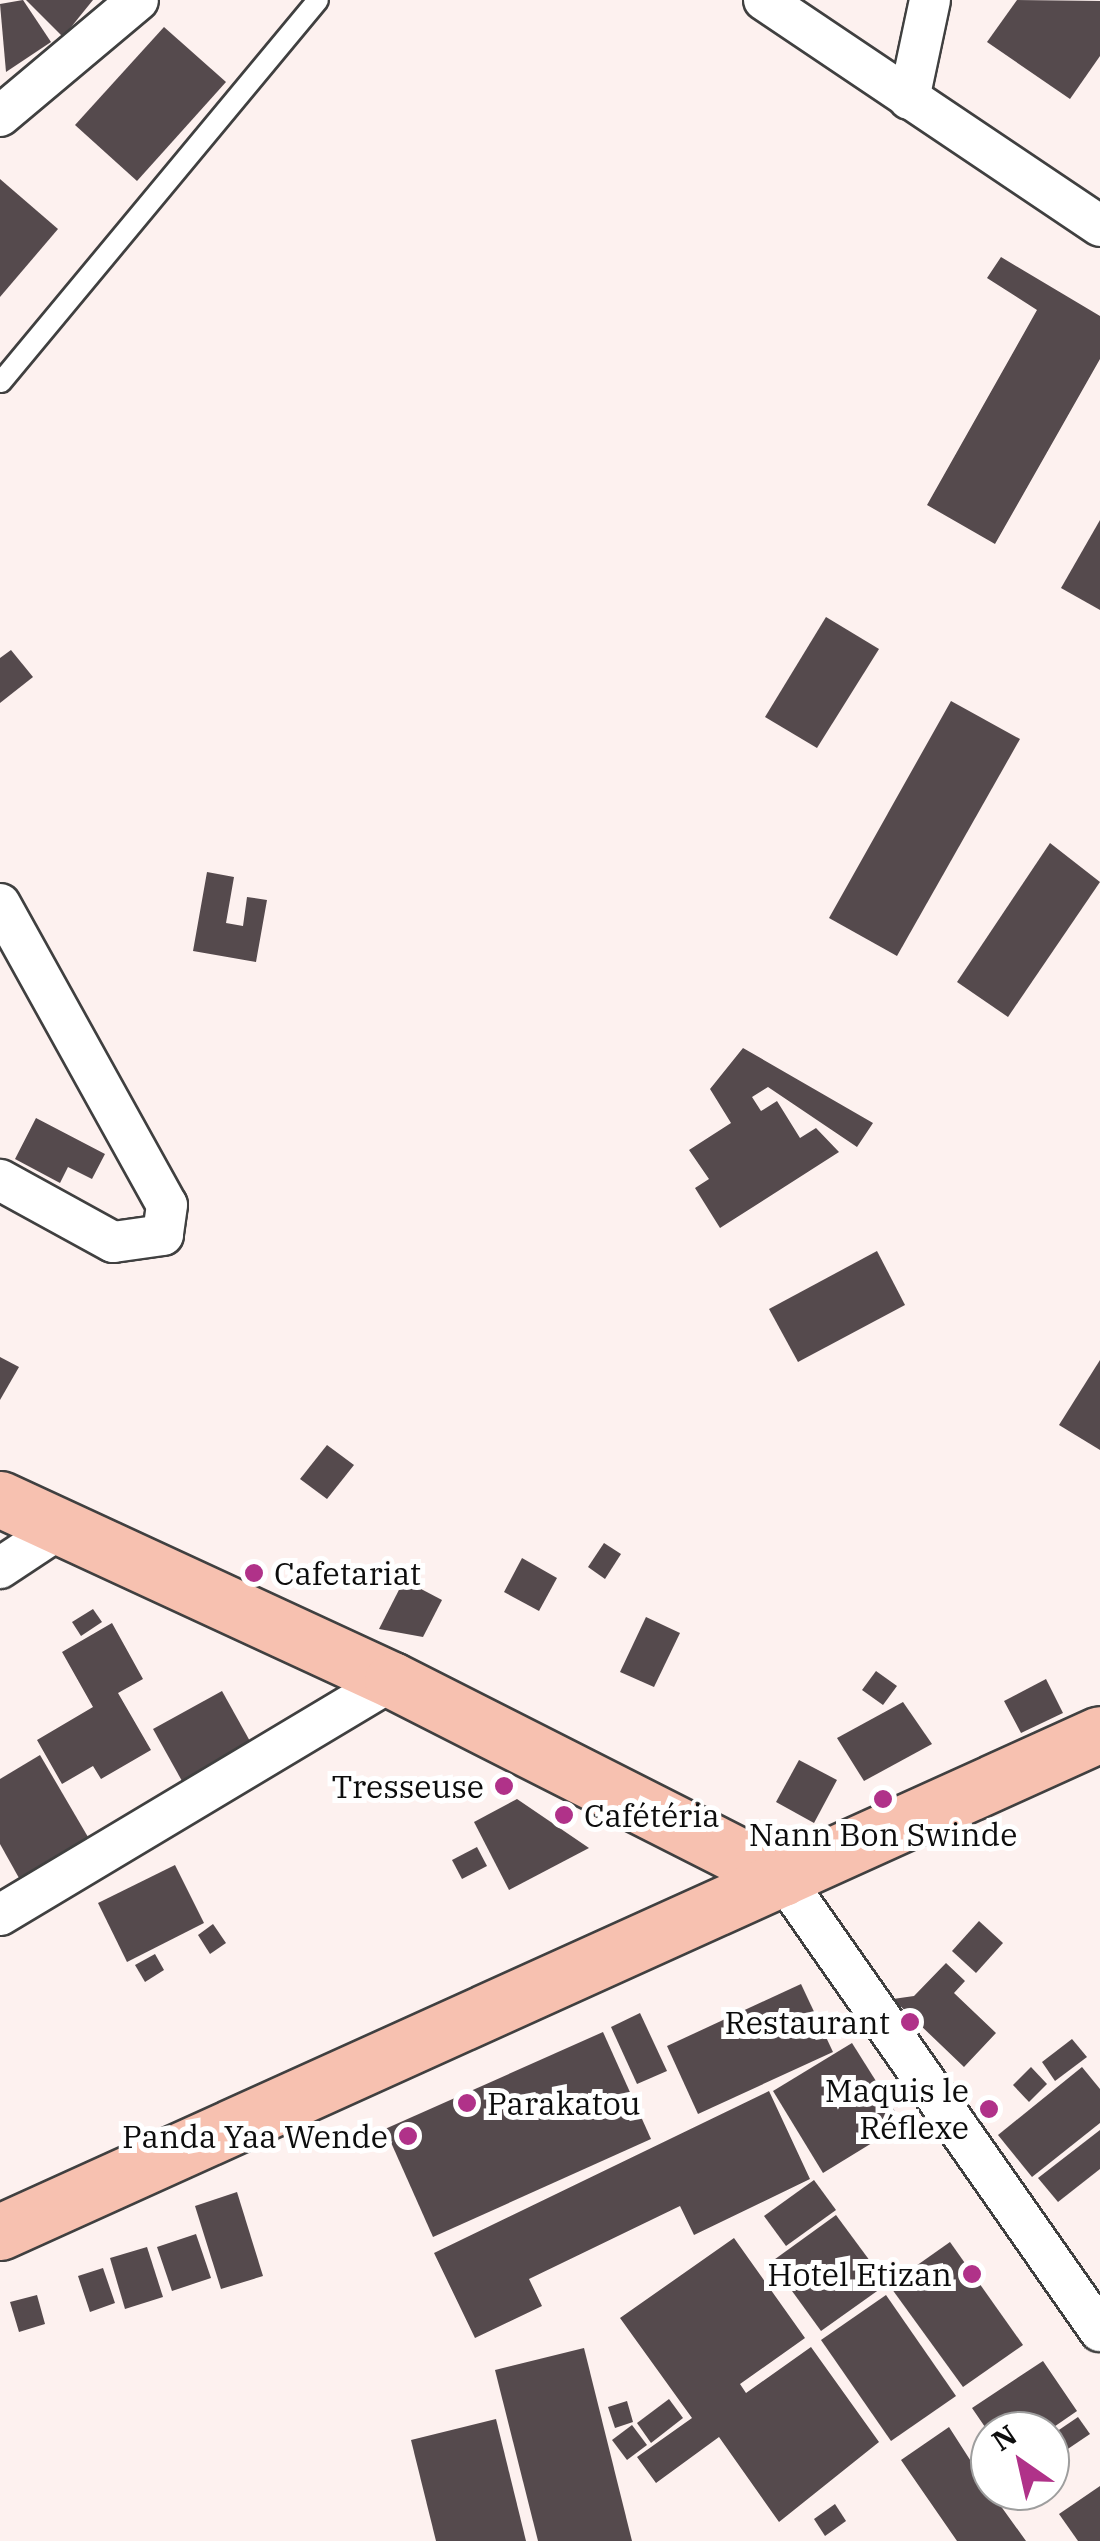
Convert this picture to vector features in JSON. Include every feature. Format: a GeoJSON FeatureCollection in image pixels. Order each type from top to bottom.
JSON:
{"type":"FeatureCollection","features":[{"type":"Feature","properties":{"kind":"street"},"geometry":{"type":"LineString","coordinates":[[0,116],[138,0]]}},
{"type":"Feature","properties":{"kind":"street"},"geometry":{"type":"LineString","coordinates":[[764,0],[1100,226]]}},
{"type":"Feature","properties":{"kind":"street"},"geometry":{"type":"LineString","coordinates":[[909,99],[930,0]]}},
{"type":"Feature","properties":{"kind":"street"},"geometry":{"type":"LineString","coordinates":[[0,904],[167,1205],[163,1235],[113,1242],[0,1180]]}},
{"type":"Feature","properties":{"kind":"street"},"geometry":{"type":"LineString","coordinates":[[0,1498],[392,1680],[783,1878],[1100,2331]]}},
{"type":"Feature","properties":{"kind":"street"},"geometry":{"type":"LineString","coordinates":[[0,1568],[62,1527]]}},
{"type":"Feature","properties":{"kind":"street"},"geometry":{"type":"LineString","coordinates":[[0,1914],[392,1680]]}},
{"type":"Feature","properties":{"kind":"street"},"geometry":{"type":"LineString","coordinates":[[0,2232],[1100,1734]]}},
{"type":"Feature","properties":{"kind":"lane"},"geometry":{"type":"LineString","coordinates":[[1,382],[318,0]]}},
{"type":"Feature","properties":{"kind":"building"},"geometry":{"type":"Polygon","coordinates":[[[23,0],[51,42],[6,72],[0,4],[23,0]]]}},
{"type":"Feature","properties":{"kind":"building"},"geometry":{"type":"Polygon","coordinates":[[[26,0],[93,0],[63,37],[26,0]]]}},
{"type":"Feature","properties":{"kind":"building"},"geometry":{"type":"Polygon","coordinates":[[[1017,0],[1100,1],[1100,56],[1070,99],[987,42],[1017,0]]]}},
{"type":"Feature","properties":{"kind":"building"},"geometry":{"type":"Polygon","coordinates":[[[164,27],[226,82],[137,181],[75,125],[164,27]]]}},
{"type":"Feature","properties":{"kind":"building"},"geometry":{"type":"Polygon","coordinates":[[[0,179],[58,229],[0,297],[0,179]]]}},
{"type":"Feature","properties":{"kind":"building"},"geometry":{"type":"Polygon","coordinates":[[[1001,257],[1100,316],[1100,359],[995,544],[927,505],[1037,310],[987,278],[1001,257]]]}},
{"type":"Feature","properties":{"kind":"building"},"geometry":{"type":"Polygon","coordinates":[[[1100,520],[1100,610],[1061,588],[1100,520]]]}},
{"type":"Feature","properties":{"kind":"building"},"geometry":{"type":"Polygon","coordinates":[[[826,617],[879,649],[817,748],[765,717],[826,617]]]}},
{"type":"Feature","properties":{"kind":"building"},"geometry":{"type":"Polygon","coordinates":[[[11,650],[33,677],[0,703],[0,658],[11,650]]]}},
{"type":"Feature","properties":{"kind":"building"},"geometry":{"type":"Polygon","coordinates":[[[951,701],[1020,739],[897,956],[829,918],[951,701]]]}},
{"type":"Feature","properties":{"kind":"building"},"geometry":{"type":"Polygon","coordinates":[[[1050,843],[1100,882],[1008,1017],[957,982],[1050,843]]]}},
{"type":"Feature","properties":{"kind":"building"},"geometry":{"type":"Polygon","coordinates":[[[207,872],[234,877],[226,923],[243,926],[247,897],[267,900],[256,962],[193,951],[207,872]]]}},
{"type":"Feature","properties":{"kind":"building"},"geometry":{"type":"Polygon","coordinates":[[[743,1048],[873,1123],[857,1147],[768,1087],[752,1097],[761,1111],[777,1101],[800,1138],[816,1128],[839,1152],[720,1228],[695,1188],[709,1179],[689,1150],[731,1123],[710,1089],[743,1048]]]}},
{"type":"Feature","properties":{"kind":"building"},"geometry":{"type":"Polygon","coordinates":[[[36,1118],[105,1154],[92,1179],[68,1167],[60,1183],[15,1159],[36,1118]]]}},
{"type":"Feature","properties":{"kind":"building"},"geometry":{"type":"Polygon","coordinates":[[[877,1251],[905,1305],[798,1362],[769,1309],[877,1251]]]}},
{"type":"Feature","properties":{"kind":"building"},"geometry":{"type":"Polygon","coordinates":[[[0,1357],[19,1367],[0,1400],[0,1357]]]}},
{"type":"Feature","properties":{"kind":"building"},"geometry":{"type":"Polygon","coordinates":[[[1100,1360],[1100,1450],[1059,1425],[1100,1360]]]}},
{"type":"Feature","properties":{"kind":"building"},"geometry":{"type":"Polygon","coordinates":[[[327,1445],[354,1465],[327,1499],[300,1479],[327,1445]]]}},
{"type":"Feature","properties":{"kind":"building"},"geometry":{"type":"Polygon","coordinates":[[[604,1543],[621,1554],[605,1579],[588,1567],[604,1543]]]}},
{"type":"Feature","properties":{"kind":"building"},"geometry":{"type":"Polygon","coordinates":[[[522,1558],[557,1578],[539,1611],[504,1592],[522,1558]]]}},
{"type":"Feature","properties":{"kind":"building"},"geometry":{"type":"Polygon","coordinates":[[[404,1580],[442,1600],[423,1637],[379,1629],[404,1580]]]}},
{"type":"Feature","properties":{"kind":"building"},"geometry":{"type":"Polygon","coordinates":[[[93,1609],[102,1622],[81,1636],[72,1622],[93,1609]]]}},
{"type":"Feature","properties":{"kind":"building"},"geometry":{"type":"Polygon","coordinates":[[[646,1617],[680,1633],[654,1687],[620,1672],[646,1617]]]}},
{"type":"Feature","properties":{"kind":"building"},"geometry":{"type":"Polygon","coordinates":[[[112,1623],[143,1679],[118,1693],[151,1750],[101,1779],[93,1766],[62,1784],[37,1740],[93,1707],[62,1652],[112,1623]]]}},
{"type":"Feature","properties":{"kind":"building"},"geometry":{"type":"Polygon","coordinates":[[[876,1671],[897,1686],[883,1705],[862,1690],[876,1671]]]}},
{"type":"Feature","properties":{"kind":"building"},"geometry":{"type":"Polygon","coordinates":[[[1046,1679],[1063,1713],[1021,1733],[1004,1701],[1046,1679]]]}},
{"type":"Feature","properties":{"kind":"building"},"geometry":{"type":"Polygon","coordinates":[[[222,1691],[251,1743],[182,1781],[153,1729],[222,1691]]]}},
{"type":"Feature","properties":{"kind":"building"},"geometry":{"type":"Polygon","coordinates":[[[903,1702],[932,1744],[864,1781],[837,1738],[903,1702]]]}},
{"type":"Feature","properties":{"kind":"building"},"geometry":{"type":"Polygon","coordinates":[[[40,1755],[88,1837],[19,1878],[0,1844],[0,1779],[40,1755]]]}},
{"type":"Feature","properties":{"kind":"building"},"geometry":{"type":"Polygon","coordinates":[[[799,1760],[837,1780],[814,1823],[776,1802],[799,1760]]]}},
{"type":"Feature","properties":{"kind":"building"},"geometry":{"type":"Polygon","coordinates":[[[517,1799],[589,1848],[509,1890],[474,1822],[517,1799]]]}},
{"type":"Feature","properties":{"kind":"building"},"geometry":{"type":"Polygon","coordinates":[[[477,1847],[487,1866],[462,1879],[452,1860],[477,1847]]]}},
{"type":"Feature","properties":{"kind":"building"},"geometry":{"type":"Polygon","coordinates":[[[175,1865],[204,1923],[127,1962],[98,1903],[175,1865]]]}},
{"type":"Feature","properties":{"kind":"building"},"geometry":{"type":"Polygon","coordinates":[[[979,1921],[1003,1943],[976,1973],[952,1951],[979,1921]]]}},
{"type":"Feature","properties":{"kind":"building"},"geometry":{"type":"Polygon","coordinates":[[[213,1924],[226,1943],[210,1954],[198,1935],[213,1924]]]}},
{"type":"Feature","properties":{"kind":"building"},"geometry":{"type":"Polygon","coordinates":[[[155,1954],[164,1970],[145,1982],[135,1965],[155,1954]]]}},
{"type":"Feature","properties":{"kind":"building"},"geometry":{"type":"Polygon","coordinates":[[[946,1963],[965,1981],[954,1993],[996,2033],[964,2067],[893,1999],[914,1996],[946,1963]]]}},
{"type":"Feature","properties":{"kind":"building"},"geometry":{"type":"Polygon","coordinates":[[[801,1984],[833,2052],[698,2114],[667,2046],[801,1984]]]}},
{"type":"Feature","properties":{"kind":"building"},"geometry":{"type":"Polygon","coordinates":[[[640,2013],[667,2071],[637,2084],[611,2027],[640,2013]]]}},
{"type":"Feature","properties":{"kind":"building"},"geometry":{"type":"Polygon","coordinates":[[[603,2032],[651,2139],[433,2237],[385,2129],[603,2032]]]}},
{"type":"Feature","properties":{"kind":"building"},"geometry":{"type":"Polygon","coordinates":[[[1072,2039],[1087,2057],[1055,2081],[1042,2062],[1072,2039]]]}},
{"type":"Feature","properties":{"kind":"building"},"geometry":{"type":"Polygon","coordinates":[[[852,2043],[903,2124],[823,2173],[773,2091],[852,2043]]]}},
{"type":"Feature","properties":{"kind":"building"},"geometry":{"type":"Polygon","coordinates":[[[1031,2067],[1047,2084],[1029,2102],[1013,2085],[1031,2067]]]}},
{"type":"Feature","properties":{"kind":"building"},"geometry":{"type":"Polygon","coordinates":[[[1082,2067],[1100,2089],[1100,2123],[1032,2177],[998,2135],[1082,2067]]]}},
{"type":"Feature","properties":{"kind":"building"},"geometry":{"type":"Polygon","coordinates":[[[769,2091],[810,2179],[694,2235],[680,2206],[529,2279],[542,2306],[475,2338],[434,2253],[769,2091]]]}},
{"type":"Feature","properties":{"kind":"building"},"geometry":{"type":"Polygon","coordinates":[[[1100,2130],[1100,2169],[1058,2202],[1038,2178],[1100,2130]]]}},
{"type":"Feature","properties":{"kind":"building"},"geometry":{"type":"Polygon","coordinates":[[[814,2180],[836,2210],[786,2246],[764,2216],[814,2180]]]}},
{"type":"Feature","properties":{"kind":"building"},"geometry":{"type":"Polygon","coordinates":[[[237,2192],[263,2276],[221,2289],[195,2206],[237,2192]]]}},
{"type":"Feature","properties":{"kind":"building"},"geometry":{"type":"Polygon","coordinates":[[[836,2215],[887,2284],[821,2331],[771,2262],[836,2215]]]}},
{"type":"Feature","properties":{"kind":"building"},"geometry":{"type":"Polygon","coordinates":[[[196,2234],[211,2278],[172,2291],[157,2247],[196,2234]]]}},
{"type":"Feature","properties":{"kind":"building"},"geometry":{"type":"Polygon","coordinates":[[[734,2238],[805,2338],[740,2384],[746,2393],[811,2347],[879,2442],[779,2522],[719,2437],[656,2483],[637,2457],[692,2418],[620,2318],[734,2238]]]}},
{"type":"Feature","properties":{"kind":"building"},"geometry":{"type":"Polygon","coordinates":[[[950,2242],[1023,2345],[963,2387],[889,2285],[950,2242]]]}},
{"type":"Feature","properties":{"kind":"building"},"geometry":{"type":"Polygon","coordinates":[[[147,2247],[163,2297],[125,2309],[110,2258],[147,2247]]]}},
{"type":"Feature","properties":{"kind":"building"},"geometry":{"type":"Polygon","coordinates":[[[103,2268],[115,2303],[90,2312],[78,2276],[103,2268]]]}},
{"type":"Feature","properties":{"kind":"building"},"geometry":{"type":"Polygon","coordinates":[[[37,2295],[45,2324],[19,2332],[10,2302],[37,2295]]]}},
{"type":"Feature","properties":{"kind":"building"},"geometry":{"type":"Polygon","coordinates":[[[886,2295],[956,2396],[891,2441],[821,2340],[886,2295]]]}},
{"type":"Feature","properties":{"kind":"building"},"geometry":{"type":"Polygon","coordinates":[[[584,2348],[632,2541],[538,2541],[495,2370],[584,2348]]]}},
{"type":"Feature","properties":{"kind":"building"},"geometry":{"type":"Polygon","coordinates":[[[1043,2361],[1077,2411],[1070,2416],[1070,2411],[972,2408],[1043,2361]]]}},
{"type":"Feature","properties":{"kind":"building"},"geometry":{"type":"Polygon","coordinates":[[[669,2399],[683,2418],[651,2443],[637,2423],[669,2399]]]}},
{"type":"Feature","properties":{"kind":"building"},"geometry":{"type":"Polygon","coordinates":[[[627,2401],[633,2422],[615,2428],[608,2407],[627,2401]]]}},
{"type":"Feature","properties":{"kind":"building"},"geometry":{"type":"Polygon","coordinates":[[[1078,2417],[1090,2434],[1070,2448],[1070,2422],[1078,2417]]]}},
{"type":"Feature","properties":{"kind":"building"},"geometry":{"type":"Polygon","coordinates":[[[496,2419],[526,2541],[436,2541],[411,2440],[496,2419]]]}},
{"type":"Feature","properties":{"kind":"building"},"geometry":{"type":"Polygon","coordinates":[[[632,2425],[647,2445],[627,2460],[612,2440],[632,2425]]]}},
{"type":"Feature","properties":{"kind":"building"},"geometry":{"type":"Polygon","coordinates":[[[949,2427],[970,2460],[970,2511],[1004,2511],[1026,2541],[957,2541],[901,2460],[949,2427]]]}},
{"type":"Feature","properties":{"kind":"building"},"geometry":{"type":"Polygon","coordinates":[[[1100,2486],[1100,2541],[1078,2541],[1059,2514],[1070,2511],[1070,2506],[1100,2486]]]}},
{"type":"Feature","properties":{"kind":"building"},"geometry":{"type":"Polygon","coordinates":[[[835,2504],[846,2521],[825,2536],[814,2519],[835,2504]]]}},
{"type":"Feature","properties":{"kind":"place","name":"Cafetariat"},"geometry":{"type":"Point","coordinates":[254,1573]}},
{"type":"Feature","properties":{"kind":"place","name":"Tresseuse"},"geometry":{"type":"Point","coordinates":[504,1786]}},
{"type":"Feature","properties":{"kind":"place","name":"Nann Bon Swinde"},"geometry":{"type":"Point","coordinates":[883,1799]}},
{"type":"Feature","properties":{"kind":"place","name":"Cafétéria"},"geometry":{"type":"Point","coordinates":[564,1815]}},
{"type":"Feature","properties":{"kind":"place","name":"Restaurant"},"geometry":{"type":"Point","coordinates":[910,2022]}},
{"type":"Feature","properties":{"kind":"place","name":"Parakatou"},"geometry":{"type":"Point","coordinates":[467,2103]}},
{"type":"Feature","properties":{"kind":"place","name":"Maquis le Réflexe"},"geometry":{"type":"Point","coordinates":[989,2109]}},
{"type":"Feature","properties":{"kind":"place","name":"Panda Yaa Wende"},"geometry":{"type":"Point","coordinates":[408,2136]}},
{"type":"Feature","properties":{"kind":"place","name":"Hotel Etizan"},"geometry":{"type":"Point","coordinates":[972,2274]}}]}
